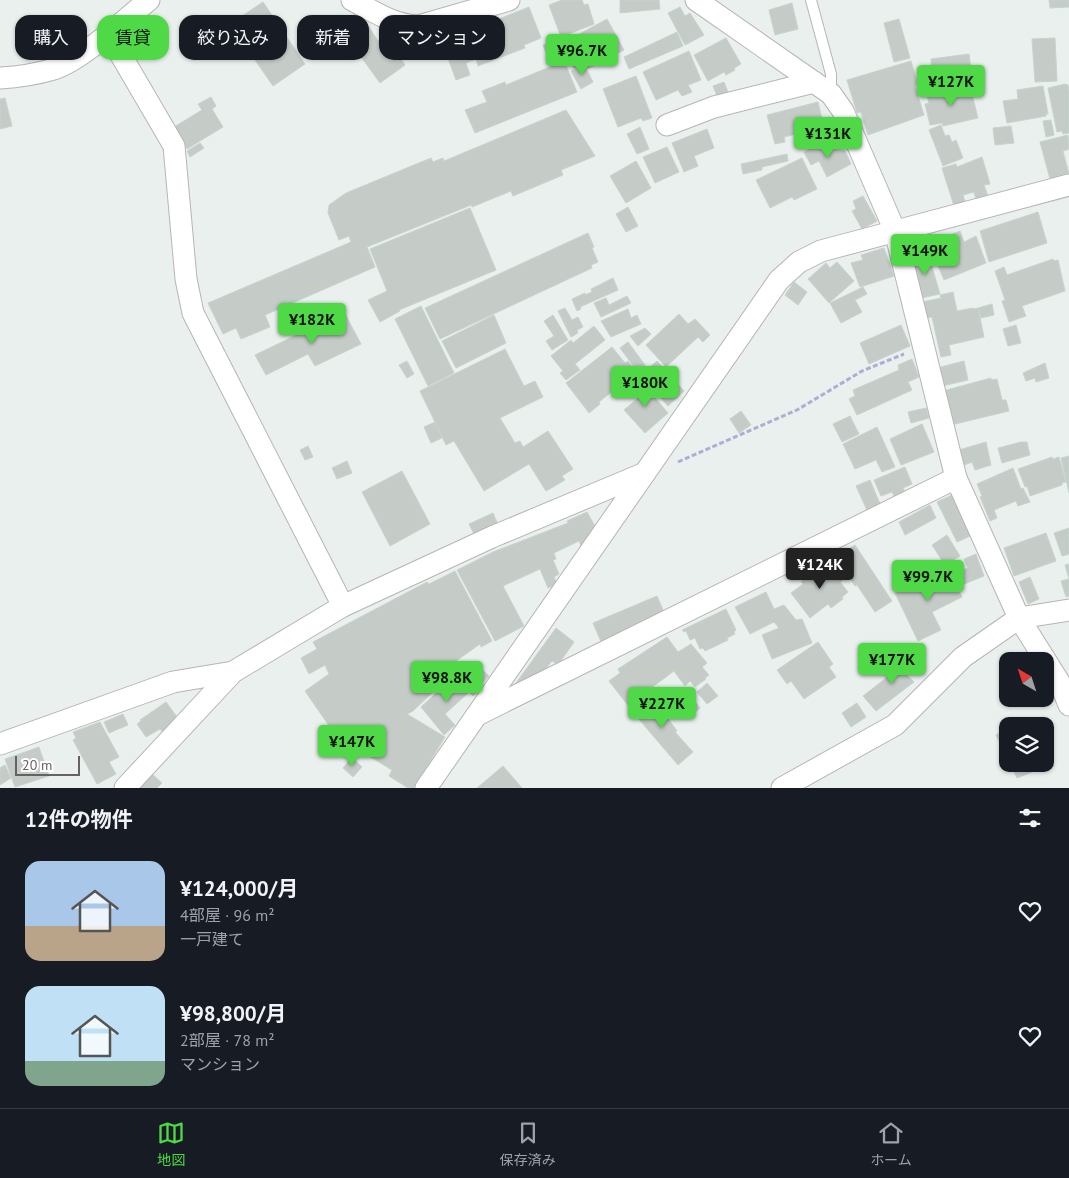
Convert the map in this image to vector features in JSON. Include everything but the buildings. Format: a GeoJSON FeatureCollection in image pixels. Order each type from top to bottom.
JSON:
{"type":"FeatureCollection","features":[{"type":"Feature","properties":{"kind":"street"},"geometry":{"type":"LineString","coordinates":[[130,15],[148,0]]}},
{"type":"Feature","properties":{"kind":"street"},"geometry":{"type":"LineString","coordinates":[[352,0],[394,22],[406,26],[431,23],[480,4],[509,0]]}},
{"type":"Feature","properties":{"kind":"street"},"geometry":{"type":"LineString","coordinates":[[696,0],[832,94],[843,111],[895,231],[956,478],[1019,618],[1061,685],[1069,705]]}},
{"type":"Feature","properties":{"kind":"street"},"geometry":{"type":"LineString","coordinates":[[0,78],[55,68],[77,57],[97,42]]}},
{"type":"Feature","properties":{"kind":"street"},"geometry":{"type":"LineString","coordinates":[[124,60],[174,146],[186,279],[193,313],[343,606]]}},
{"type":"Feature","properties":{"kind":"street"},"geometry":{"type":"LineString","coordinates":[[667,125],[714,106],[814,82]]}},
{"type":"Feature","properties":{"kind":"street"},"geometry":{"type":"LineString","coordinates":[[426,788],[779,280],[799,262],[821,251],[1069,186]]}},
{"type":"Feature","properties":{"kind":"street"},"geometry":{"type":"LineString","coordinates":[[125,788],[233,672],[343,606],[492,537],[645,473]]}},
{"type":"Feature","properties":{"kind":"street"},"geometry":{"type":"LineString","coordinates":[[477,715],[956,478]]}},
{"type":"Feature","properties":{"kind":"street"},"geometry":{"type":"LineString","coordinates":[[782,788],[895,725],[963,657],[1019,618],[1069,610]]}},
{"type":"Feature","properties":{"kind":"street"},"geometry":{"type":"LineString","coordinates":[[0,744],[173,682],[233,672]]}},
{"type":"Feature","properties":{"kind":"lane"},"geometry":{"type":"LineString","coordinates":[[811,0],[831,74],[832,94]]}},
{"type":"Feature","properties":{"kind":"path"},"geometry":{"type":"LineString","coordinates":[[645,473],[667,468],[797,410],[862,371],[923,346]]}}]}
